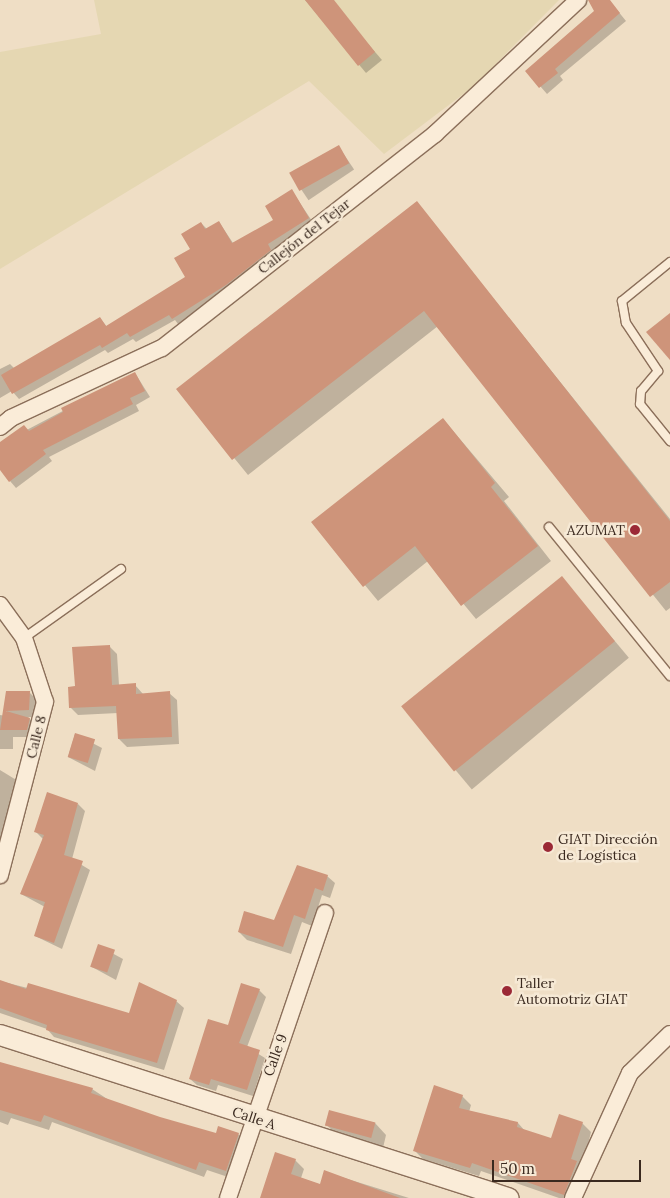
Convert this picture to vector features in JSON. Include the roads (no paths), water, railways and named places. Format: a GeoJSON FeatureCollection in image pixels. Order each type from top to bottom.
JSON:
{"type":"FeatureCollection","features":[{"type":"Feature","properties":{"kind":"street","name":"Callejón del Tejar"},"geometry":{"type":"LineString","coordinates":[[0,427],[11,418],[162,348],[435,134],[578,0]]}},
{"type":"Feature","properties":{"kind":"street","name":"Calle 8"},"geometry":{"type":"LineString","coordinates":[[0,605],[24,638],[45,702],[0,875]]}},
{"type":"Feature","properties":{"kind":"street","name":"Calle 9"},"geometry":{"type":"LineString","coordinates":[[228,1198],[252,1118],[325,913]]}},
{"type":"Feature","properties":{"kind":"street"},"geometry":{"type":"LineString","coordinates":[[574,1198],[630,1073],[670,1034]]}},
{"type":"Feature","properties":{"kind":"street","name":"Calle A"},"geometry":{"type":"LineString","coordinates":[[0,1035],[252,1118],[508,1198]]}},
{"type":"Feature","properties":{"kind":"lane"},"geometry":{"type":"LineString","coordinates":[[670,262],[622,301],[626,324],[658,371],[641,390],[640,404],[670,442]]}},
{"type":"Feature","properties":{"kind":"lane"},"geometry":{"type":"LineString","coordinates":[[549,527],[670,676]]}},
{"type":"Feature","properties":{"kind":"lane"},"geometry":{"type":"LineString","coordinates":[[24,638],[121,570]]}},
{"type":"Feature","properties":{"kind":"place","name":"AZUMAT"},"geometry":{"type":"Point","coordinates":[635,530]}},
{"type":"Feature","properties":{"kind":"place","name":"GIAT Dirección de Logística"},"geometry":{"type":"Point","coordinates":[548,847]}},
{"type":"Feature","properties":{"kind":"place","name":"Taller Automotriz GIAT"},"geometry":{"type":"Point","coordinates":[507,991]}}]}
